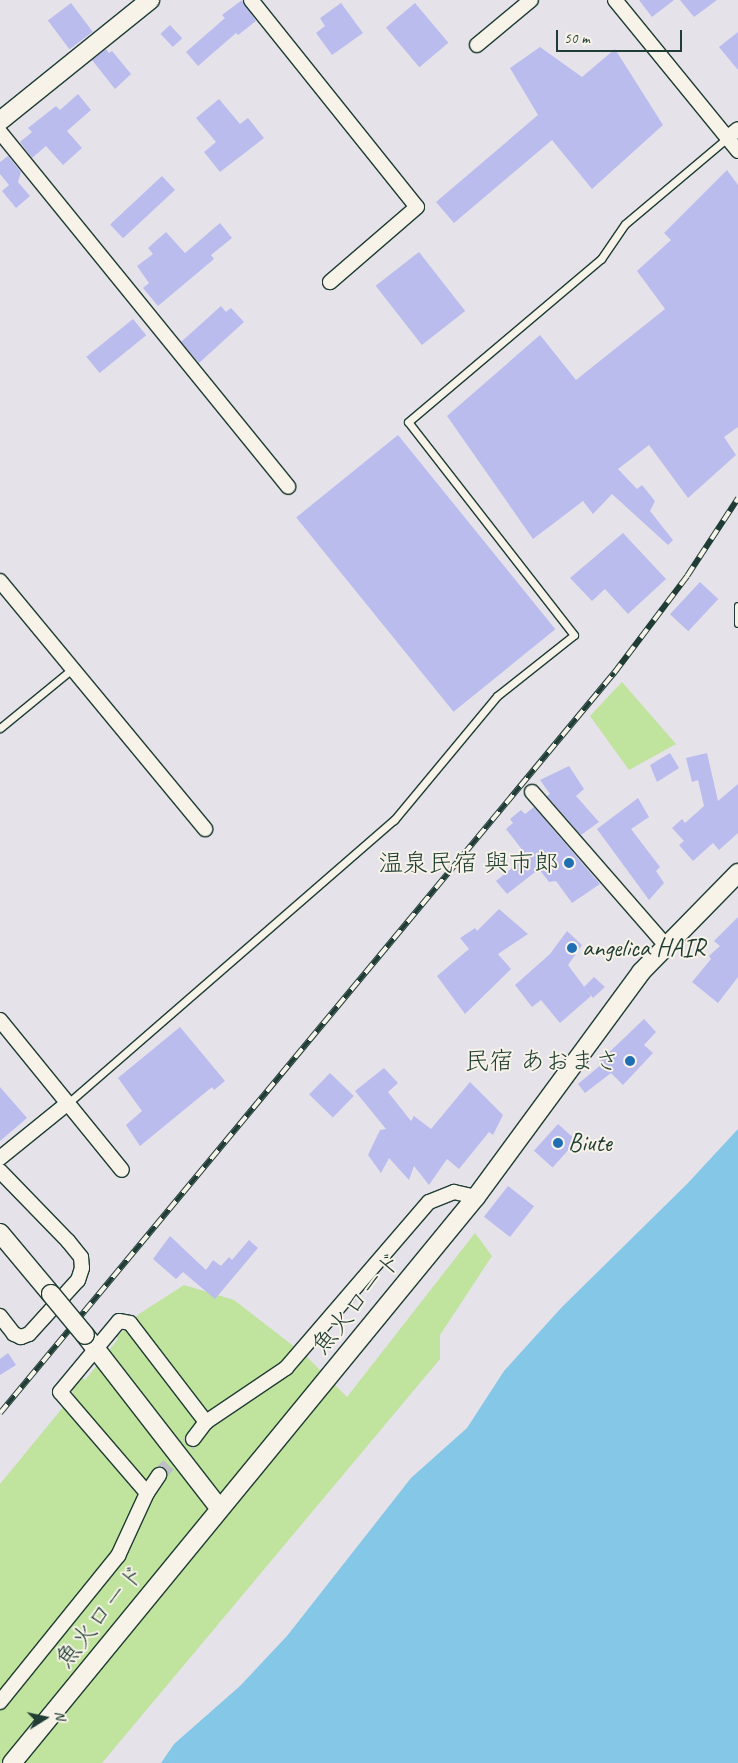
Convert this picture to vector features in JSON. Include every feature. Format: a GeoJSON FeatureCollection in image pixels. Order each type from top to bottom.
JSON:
{"type":"FeatureCollection","features":[{"type":"Feature","properties":{"kind":"street"},"geometry":{"type":"LineString","coordinates":[[0,121],[150,0]]}},
{"type":"Feature","properties":{"kind":"street"},"geometry":{"type":"LineString","coordinates":[[251,0],[417,207],[330,282]]}},
{"type":"Feature","properties":{"kind":"street"},"geometry":{"type":"LineString","coordinates":[[476,45],[532,0]]}},
{"type":"Feature","properties":{"kind":"street"},"geometry":{"type":"LineString","coordinates":[[615,0],[733,133],[738,151]]}},
{"type":"Feature","properties":{"kind":"street"},"geometry":{"type":"LineString","coordinates":[[0,132],[288,488]]}},
{"type":"Feature","properties":{"kind":"street"},"geometry":{"type":"LineString","coordinates":[[0,581],[204,829]]}},
{"type":"Feature","properties":{"kind":"street"},"geometry":{"type":"LineString","coordinates":[[532,792],[666,947]]}},
{"type":"Feature","properties":{"kind":"street","name":"魚火ロード"},"geometry":{"type":"LineString","coordinates":[[12,1763],[219,1508],[476,1197],[641,972],[738,873]]}},
{"type":"Feature","properties":{"kind":"street"},"geometry":{"type":"LineString","coordinates":[[0,1020],[122,1170]]}},
{"type":"Feature","properties":{"kind":"street"},"geometry":{"type":"LineString","coordinates":[[0,1158],[68,1104]]}},
{"type":"Feature","properties":{"kind":"street"},"geometry":{"type":"LineString","coordinates":[[0,1170],[68,1241],[81,1257],[82,1268],[78,1280],[29,1334],[21,1337],[14,1334],[0,1316]]}},
{"type":"Feature","properties":{"kind":"street"},"geometry":{"type":"LineString","coordinates":[[193,1439],[206,1422],[286,1368],[430,1202],[454,1192],[476,1197]]}},
{"type":"Feature","properties":{"kind":"street"},"geometry":{"type":"LineString","coordinates":[[0,1233],[97,1350],[219,1508]]}},
{"type":"Feature","properties":{"kind":"street"},"geometry":{"type":"LineString","coordinates":[[147,1493],[60,1392],[119,1322],[130,1323],[206,1422]]}},
{"type":"Feature","properties":{"kind":"street"},"geometry":{"type":"LineString","coordinates":[[0,1702],[118,1556],[147,1493],[159,1476]]}},
{"type":"Feature","properties":{"kind":"lane"},"geometry":{"type":"LineString","coordinates":[[68,1104],[394,820],[497,696],[574,635],[408,422],[601,259],[625,224],[733,133]]}},
{"type":"Feature","properties":{"kind":"lane"},"geometry":{"type":"LineString","coordinates":[[738,606],[738,624]]}},
{"type":"Feature","properties":{"kind":"lane"},"geometry":{"type":"LineString","coordinates":[[0,728],[72,669]]}},
{"type":"Feature","properties":{"kind":"green space"},"geometry":{"type":"Polygon","coordinates":[[[622,682],[676,744],[629,770],[590,716],[622,682]]]}},
{"type":"Feature","properties":{"kind":"green space"},"geometry":{"type":"Polygon","coordinates":[[[475,1233],[492,1256],[440,1335],[440,1359],[102,1763],[0,1763],[0,1484],[73,1395],[72,1389],[82,1377],[85,1380],[118,1339],[117,1337],[139,1314],[184,1285],[234,1300],[305,1355],[347,1397],[475,1233]]]}},
{"type":"Feature","properties":{"kind":"water"},"geometry":{"type":"Polygon","coordinates":[[[738,1129],[738,1763],[161,1763],[174,1744],[240,1686],[287,1636],[411,1478],[467,1428],[504,1371],[562,1307],[687,1184],[738,1129]]]}},
{"type":"Feature","properties":{"kind":"building"},"geometry":{"type":"Polygon","coordinates":[[[242,0],[256,21],[238,35],[236,33],[198,66],[186,52],[225,18],[222,15],[242,0]]]}},
{"type":"Feature","properties":{"kind":"building"},"geometry":{"type":"Polygon","coordinates":[[[639,0],[674,0],[652,17],[639,0]]]}},
{"type":"Feature","properties":{"kind":"building"},"geometry":{"type":"Polygon","coordinates":[[[680,0],[717,0],[694,17],[680,0]]]}},
{"type":"Feature","properties":{"kind":"building"},"geometry":{"type":"Polygon","coordinates":[[[71,3],[93,32],[70,49],[48,20],[71,3]]]}},
{"type":"Feature","properties":{"kind":"building"},"geometry":{"type":"Polygon","coordinates":[[[341,3],[363,33],[332,55],[316,33],[325,26],[320,18],[341,3]]]}},
{"type":"Feature","properties":{"kind":"building"},"geometry":{"type":"Polygon","coordinates":[[[415,3],[448,43],[419,67],[386,27],[415,3]]]}},
{"type":"Feature","properties":{"kind":"building"},"geometry":{"type":"Polygon","coordinates":[[[170,25],[182,38],[173,47],[160,34],[170,25]]]}},
{"type":"Feature","properties":{"kind":"building"},"geometry":{"type":"Polygon","coordinates":[[[738,32],[738,70],[719,47],[738,32]]]}},
{"type":"Feature","properties":{"kind":"building"},"geometry":{"type":"Polygon","coordinates":[[[540,47],[582,77],[615,49],[663,125],[592,189],[552,140],[454,223],[436,202],[538,115],[510,68],[540,47]]]}},
{"type":"Feature","properties":{"kind":"building"},"geometry":{"type":"Polygon","coordinates":[[[106,49],[109,53],[112,51],[131,74],[115,89],[92,60],[106,49]]]}},
{"type":"Feature","properties":{"kind":"building"},"geometry":{"type":"Polygon","coordinates":[[[78,94],[91,110],[67,131],[82,148],[63,165],[46,146],[32,158],[20,142],[32,132],[28,128],[56,106],[60,110],[78,94]]]}},
{"type":"Feature","properties":{"kind":"building"},"geometry":{"type":"Polygon","coordinates":[[[219,99],[240,124],[248,118],[264,138],[220,172],[204,152],[216,142],[196,118],[219,99]]]}},
{"type":"Feature","properties":{"kind":"building"},"geometry":{"type":"Polygon","coordinates":[[[8,156],[21,172],[18,182],[30,196],[16,208],[2,191],[9,185],[0,174],[0,162],[8,156]]]}},
{"type":"Feature","properties":{"kind":"building"},"geometry":{"type":"Polygon","coordinates":[[[727,170],[738,185],[738,427],[724,437],[736,455],[688,498],[649,445],[618,469],[637,489],[642,485],[655,501],[650,511],[673,540],[668,545],[612,494],[593,514],[583,501],[533,539],[447,416],[540,335],[576,380],[665,309],[637,271],[671,240],[664,233],[727,170]]]}},
{"type":"Feature","properties":{"kind":"building"},"geometry":{"type":"Polygon","coordinates":[[[162,176],[175,190],[123,238],[110,224],[162,176]]]}},
{"type":"Feature","properties":{"kind":"building"},"geometry":{"type":"Polygon","coordinates":[[[220,223],[232,238],[211,255],[214,259],[158,306],[143,288],[149,283],[137,266],[153,254],[148,248],[166,232],[185,253],[220,223]]]}},
{"type":"Feature","properties":{"kind":"building"},"geometry":{"type":"Polygon","coordinates":[[[419,252],[465,311],[422,345],[376,286],[419,252]]]}},
{"type":"Feature","properties":{"kind":"building"},"geometry":{"type":"Polygon","coordinates":[[[221,306],[226,312],[231,308],[244,322],[199,363],[181,342],[221,306]]]}},
{"type":"Feature","properties":{"kind":"building"},"geometry":{"type":"Polygon","coordinates":[[[133,319],[146,335],[100,373],[86,357],[133,319]]]}},
{"type":"Feature","properties":{"kind":"building"},"geometry":{"type":"Polygon","coordinates":[[[398,435],[555,629],[454,712],[296,517],[398,435]]]}},
{"type":"Feature","properties":{"kind":"building"},"geometry":{"type":"Polygon","coordinates":[[[623,533],[666,579],[628,614],[605,589],[592,601],[570,578],[623,533]]]}},
{"type":"Feature","properties":{"kind":"building"},"geometry":{"type":"Polygon","coordinates":[[[700,582],[718,599],[688,631],[670,614],[700,582]]]}},
{"type":"Feature","properties":{"kind":"building"},"geometry":{"type":"Polygon","coordinates":[[[670,753],[679,768],[657,782],[650,765],[670,753]]]}},
{"type":"Feature","properties":{"kind":"building"},"geometry":{"type":"Polygon","coordinates":[[[707,753],[718,801],[738,784],[738,833],[719,850],[713,843],[693,861],[679,845],[684,841],[672,828],[682,819],[685,823],[704,806],[698,780],[692,782],[686,758],[707,753]]]}},
{"type":"Feature","properties":{"kind":"building"},"geometry":{"type":"Polygon","coordinates":[[[569,766],[584,789],[576,796],[599,822],[581,835],[547,796],[550,794],[540,780],[569,766]]]}},
{"type":"Feature","properties":{"kind":"building"},"geometry":{"type":"Polygon","coordinates":[[[638,798],[649,817],[631,829],[660,867],[656,871],[664,883],[649,900],[597,829],[638,798]]]}},
{"type":"Feature","properties":{"kind":"building"},"geometry":{"type":"Polygon","coordinates":[[[534,807],[600,884],[572,903],[556,881],[549,882],[539,869],[507,894],[496,881],[527,856],[506,829],[513,823],[510,819],[521,810],[525,814],[534,807]]]}},
{"type":"Feature","properties":{"kind":"building"},"geometry":{"type":"Polygon","coordinates":[[[499,909],[528,934],[498,954],[511,969],[465,1014],[437,976],[469,949],[460,938],[475,928],[477,931],[499,909]]]}},
{"type":"Feature","properties":{"kind":"building"},"geometry":{"type":"Polygon","coordinates":[[[738,917],[738,977],[718,1003],[692,982],[711,959],[709,956],[720,946],[714,941],[738,917]]]}},
{"type":"Feature","properties":{"kind":"building"},"geometry":{"type":"Polygon","coordinates":[[[567,931],[582,945],[568,965],[591,996],[560,1023],[541,1000],[532,1007],[515,985],[550,954],[567,931]]]}},
{"type":"Feature","properties":{"kind":"building"},"geometry":{"type":"Polygon","coordinates":[[[594,977],[605,987],[593,998],[584,987],[594,977]]]}},
{"type":"Feature","properties":{"kind":"building"},"geometry":{"type":"Polygon","coordinates":[[[644,1019],[656,1032],[644,1045],[653,1053],[623,1085],[611,1073],[585,1093],[578,1084],[602,1064],[600,1061],[644,1019]]]}},
{"type":"Feature","properties":{"kind":"building"},"geometry":{"type":"Polygon","coordinates":[[[180,1027],[225,1081],[214,1090],[212,1087],[140,1146],[126,1125],[142,1111],[118,1078],[180,1027]]]}},
{"type":"Feature","properties":{"kind":"building"},"geometry":{"type":"Polygon","coordinates":[[[384,1068],[398,1083],[388,1092],[411,1121],[414,1116],[431,1129],[470,1082],[503,1115],[493,1135],[489,1132],[459,1169],[447,1159],[429,1185],[414,1166],[409,1180],[389,1158],[381,1173],[368,1155],[380,1130],[386,1129],[355,1091],[384,1068]]]}},
{"type":"Feature","properties":{"kind":"building"},"geometry":{"type":"Polygon","coordinates":[[[330,1073],[354,1096],[333,1118],[309,1095],[330,1073]]]}},
{"type":"Feature","properties":{"kind":"building"},"geometry":{"type":"Polygon","coordinates":[[[0,1087],[27,1118],[0,1141],[0,1087]]]}},
{"type":"Feature","properties":{"kind":"building"},"geometry":{"type":"Polygon","coordinates":[[[558,1124],[577,1141],[552,1167],[534,1151],[558,1124]]]}},
{"type":"Feature","properties":{"kind":"building"},"geometry":{"type":"Polygon","coordinates":[[[508,1186],[534,1206],[510,1237],[484,1217],[508,1186]]]}},
{"type":"Feature","properties":{"kind":"building"},"geometry":{"type":"Polygon","coordinates":[[[170,1236],[206,1270],[213,1260],[221,1266],[229,1257],[232,1260],[249,1240],[258,1248],[215,1299],[183,1272],[176,1279],[153,1259],[170,1236]]]}},
{"type":"Feature","properties":{"kind":"building"},"geometry":{"type":"Polygon","coordinates":[[[8,1353],[16,1365],[0,1375],[0,1359],[8,1353]]]}},
{"type":"Feature","properties":{"kind":"tunnel"},"geometry":{"type":"LineString","coordinates":[[159,1475],[193,1439]]}},
{"type":"Feature","properties":{"kind":"railway"},"geometry":{"type":"LineString","coordinates":[[0,1413],[614,673],[687,576],[738,498]]}},
{"type":"Feature","properties":{"kind":"place","name":"温泉民宿 與市郎"},"geometry":{"type":"Point","coordinates":[569,863]}},
{"type":"Feature","properties":{"kind":"place","name":"angelica HAIR"},"geometry":{"type":"Point","coordinates":[572,948]}},
{"type":"Feature","properties":{"kind":"place","name":"民宿 あおまさ"},"geometry":{"type":"Point","coordinates":[630,1061]}},
{"type":"Feature","properties":{"kind":"place","name":"Biute"},"geometry":{"type":"Point","coordinates":[558,1143]}}]}
